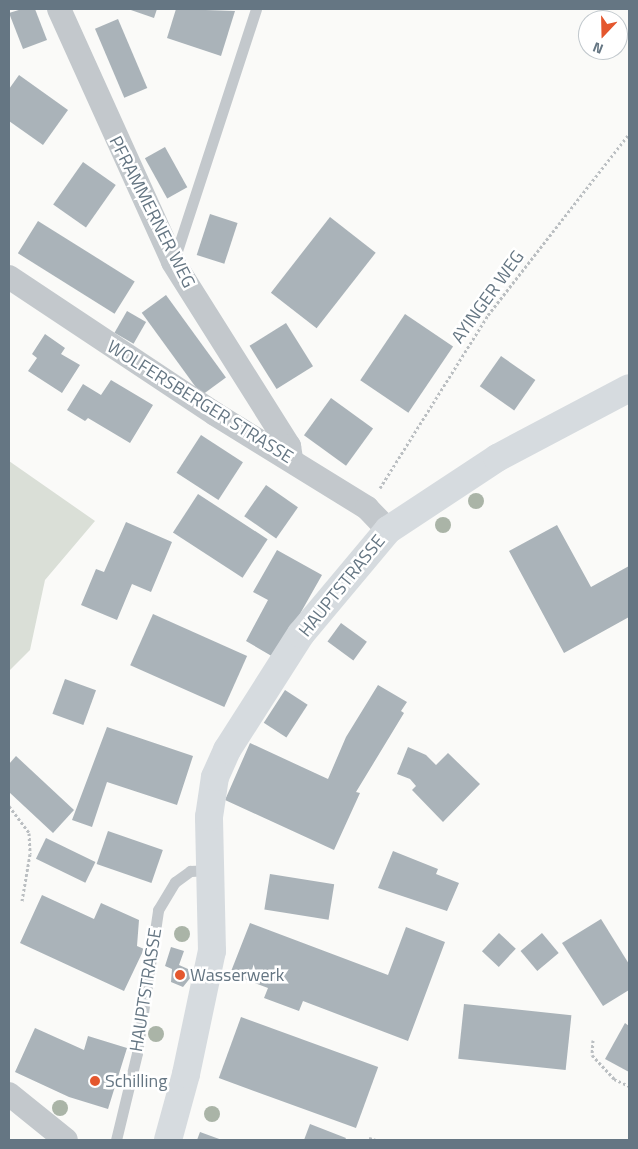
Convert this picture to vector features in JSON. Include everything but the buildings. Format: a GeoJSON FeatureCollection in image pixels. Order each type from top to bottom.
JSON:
{"type":"FeatureCollection","features":[{"type":"Feature","properties":{"kind":"street","name":"PFRAMMERNER WEG"},"geometry":{"type":"LineString","coordinates":[[58,9],[173,262],[289,446],[291,458]]}},
{"type":"Feature","properties":{"kind":"street","name":"WOLFERSBERGER STRASSE"},"geometry":{"type":"LineString","coordinates":[[9,277],[215,414],[291,458],[366,508],[388,530]]}},
{"type":"Feature","properties":{"kind":"street","name":"HAUPTSTRASSE"},"geometry":{"type":"LineString","coordinates":[[168,1140],[206,988],[213,928],[210,798],[215,777],[227,750],[301,634],[388,530],[497,458],[629,388]]}},
{"type":"Feature","properties":{"kind":"street"},"geometry":{"type":"LineString","coordinates":[[9,1094],[61,1139]]}},
{"type":"Feature","properties":{"kind":"lane"},"geometry":{"type":"LineString","coordinates":[[173,262],[256,9]]}},
{"type":"Feature","properties":{"kind":"lane","name":"HAUPTSTRASSE"},"geometry":{"type":"LineString","coordinates":[[116,1140],[137,1053],[158,910],[175,882],[190,871],[211,870]]}},
{"type":"Feature","properties":{"kind":"path","name":"AYINGER WEG"},"geometry":{"type":"LineString","coordinates":[[382,485],[488,315],[629,134]]}},
{"type":"Feature","properties":{"kind":"path"},"geometry":{"type":"LineString","coordinates":[[9,806],[29,833],[30,854],[22,901]]}},
{"type":"Feature","properties":{"kind":"path"},"geometry":{"type":"LineString","coordinates":[[592,1040],[592,1055],[614,1079],[629,1086]]}},
{"type":"Feature","properties":{"kind":"path"},"geometry":{"type":"LineString","coordinates":[[369,1138],[376,1140]]}},
{"type":"Feature","properties":{"kind":"shaded area"},"geometry":{"type":"Polygon","coordinates":[[[9,461],[95,521],[45,580],[30,650],[9,671],[9,461]]]}},
{"type":"Feature","properties":{"kind":"place","name":"Wasserwerk"},"geometry":{"type":"Point","coordinates":[180,975]}},
{"type":"Feature","properties":{"kind":"place","name":"Schilling"},"geometry":{"type":"Point","coordinates":[95,1081]}}]}
